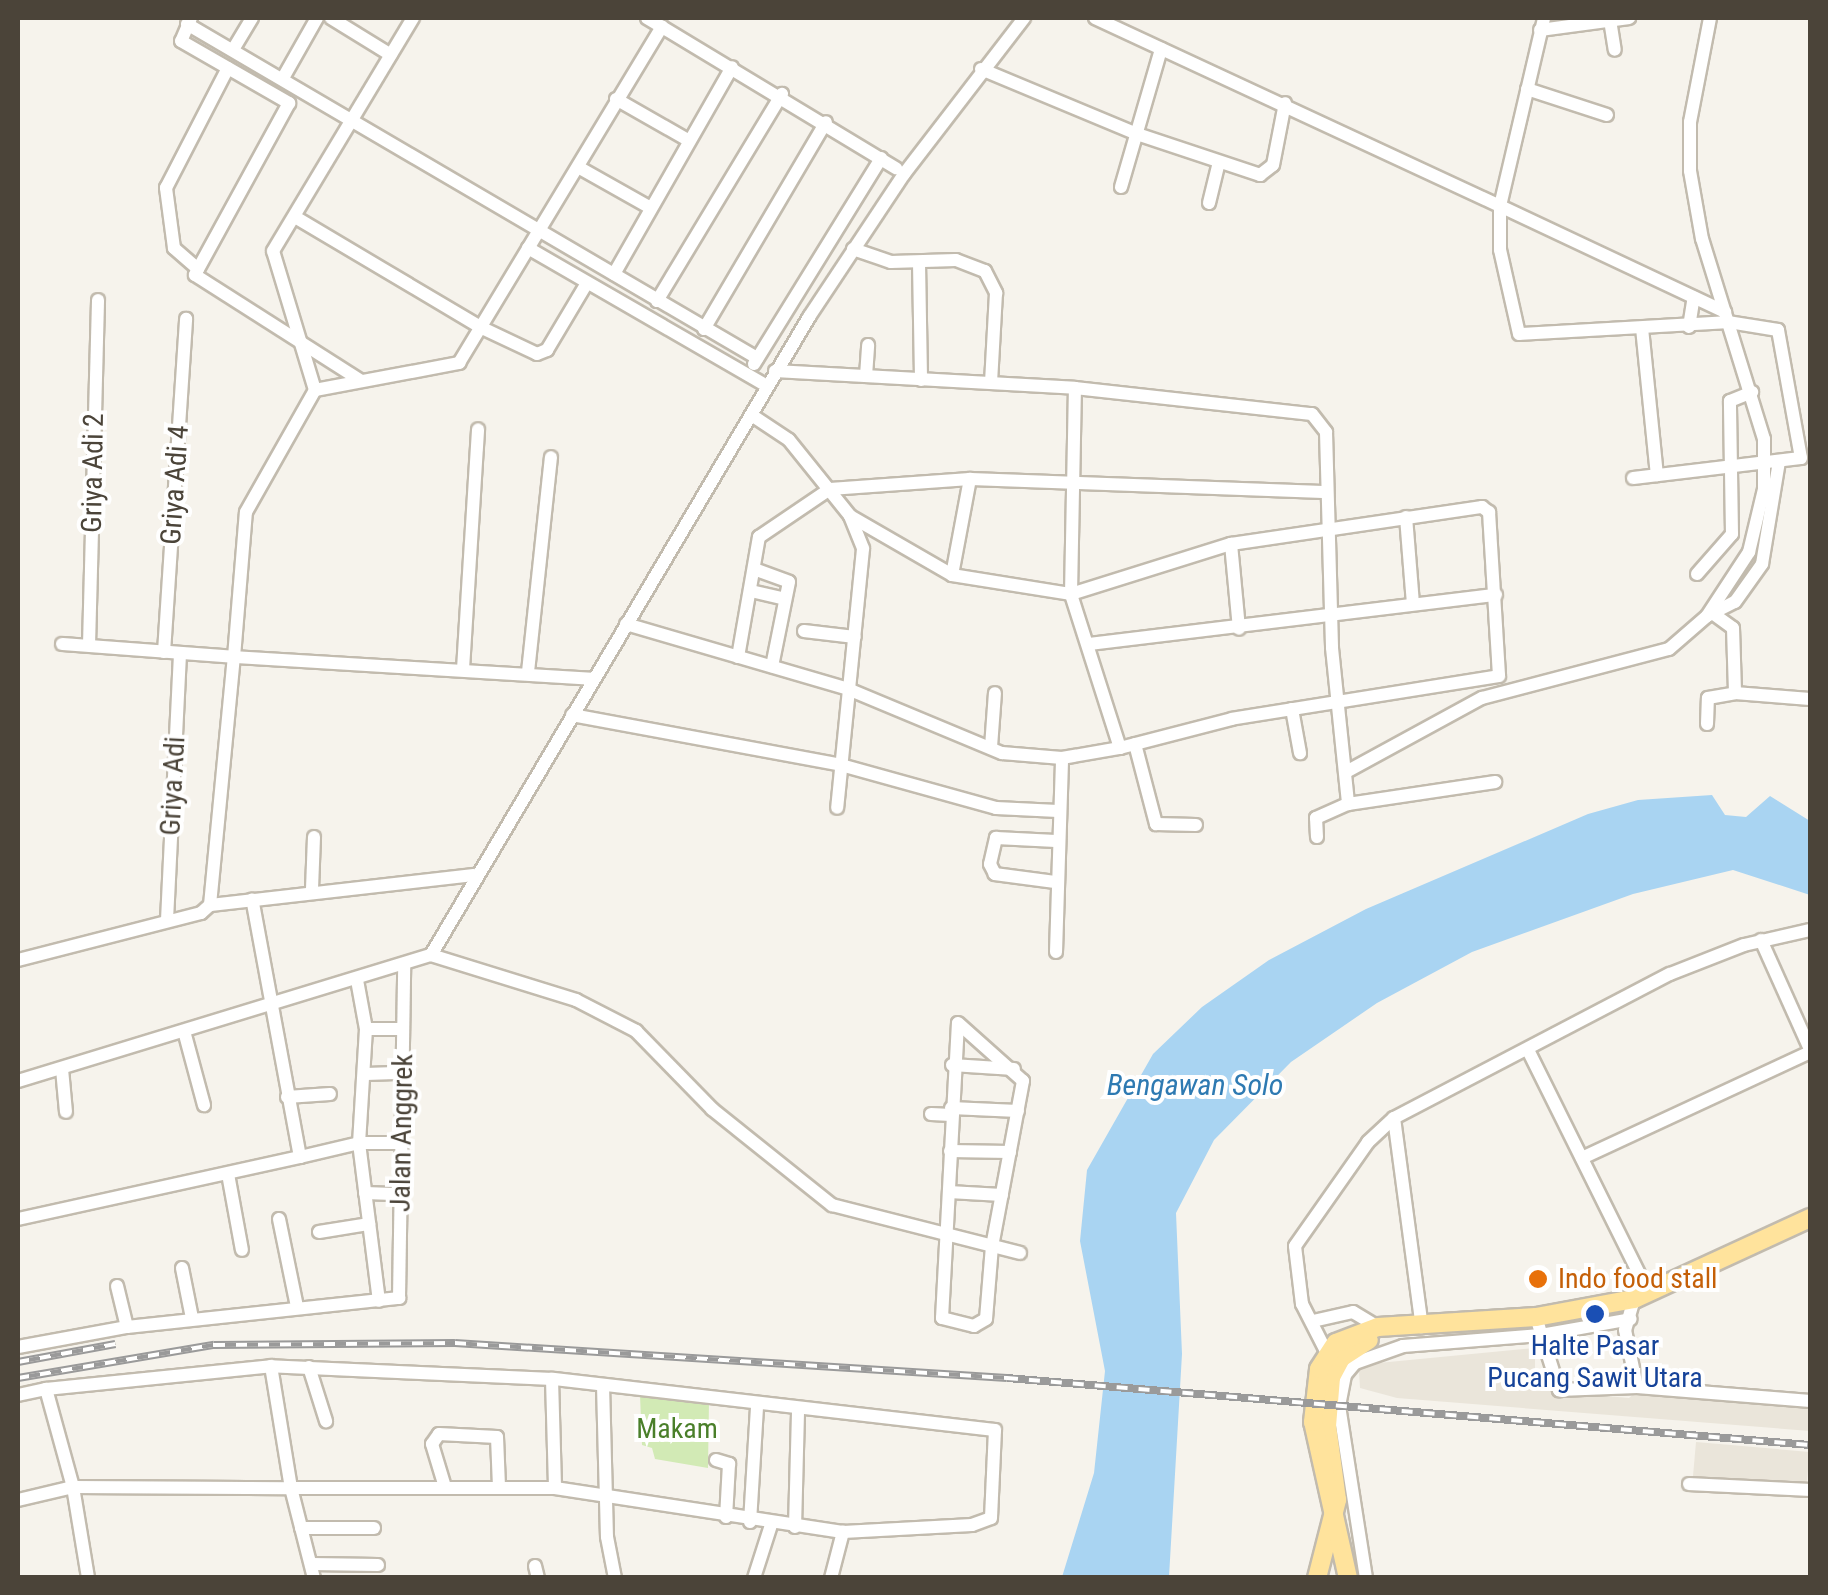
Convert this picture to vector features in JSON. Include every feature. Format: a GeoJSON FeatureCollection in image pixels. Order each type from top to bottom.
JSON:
{"type":"FeatureCollection","features":[{"type":"Feature","properties":{"kind":"main road"},"geometry":{"type":"LineString","coordinates":[[1348,1578],[1313,1422],[1316,1380],[1327,1353],[1348,1336],[1378,1327],[1538,1326],[1642,1296],[1810,1218]]}},
{"type":"Feature","properties":{"kind":"main road"},"geometry":{"type":"LineString","coordinates":[[1317,1578],[1342,1483],[1327,1409],[1336,1364],[1363,1341],[1419,1327]]}},
{"type":"Feature","properties":{"kind":"street"},"geometry":{"type":"LineString","coordinates":[[234,48],[252,18]]}},
{"type":"Feature","properties":{"kind":"street"},"geometry":{"type":"LineString","coordinates":[[284,78],[317,18]]}},
{"type":"Feature","properties":{"kind":"street"},"geometry":{"type":"LineString","coordinates":[[332,18],[391,55]]}},
{"type":"Feature","properties":{"kind":"street"},"geometry":{"type":"LineString","coordinates":[[316,390],[272,257],[355,123],[413,18]]}},
{"type":"Feature","properties":{"kind":"street"},"geometry":{"type":"LineString","coordinates":[[647,18],[782,94],[896,168]]}},
{"type":"Feature","properties":{"kind":"street"},"geometry":{"type":"LineString","coordinates":[[18,1082],[431,955],[474,875],[753,416],[775,372],[853,249],[981,69],[1024,18]]}},
{"type":"Feature","properties":{"kind":"street"},"geometry":{"type":"LineString","coordinates":[[1094,18],[1286,102],[1694,297],[1727,317],[1778,330],[1806,458],[1633,478]]}},
{"type":"Feature","properties":{"kind":"street"},"geometry":{"type":"LineString","coordinates":[[1629,18],[1542,24],[1500,206],[1500,250],[1516,332],[1689,327],[1727,317]]}},
{"type":"Feature","properties":{"kind":"street"},"geometry":{"type":"LineString","coordinates":[[1346,772],[1482,698],[1669,649],[1735,602],[1754,575],[1774,526],[1772,462],[1702,240],[1690,172],[1690,122],[1710,18]]}},
{"type":"Feature","properties":{"kind":"street"},"geometry":{"type":"LineString","coordinates":[[1610,20],[1616,50]]}},
{"type":"Feature","properties":{"kind":"street"},"geometry":{"type":"LineString","coordinates":[[289,103],[181,41],[189,21],[538,232],[757,358]]}},
{"type":"Feature","properties":{"kind":"street"},"geometry":{"type":"LineString","coordinates":[[210,905],[246,512],[316,390],[454,366],[662,26]]}},
{"type":"Feature","properties":{"kind":"street"},"geometry":{"type":"LineString","coordinates":[[1120,186],[1161,49]]}},
{"type":"Feature","properties":{"kind":"street"},"geometry":{"type":"LineString","coordinates":[[614,274],[686,139],[732,67]]}},
{"type":"Feature","properties":{"kind":"street"},"geometry":{"type":"LineString","coordinates":[[198,269],[174,248],[166,188],[228,68]]}},
{"type":"Feature","properties":{"kind":"street"},"geometry":{"type":"LineString","coordinates":[[981,69],[1137,134],[1255,174],[1270,171],[1286,102]]}},
{"type":"Feature","properties":{"kind":"street"},"geometry":{"type":"LineString","coordinates":[[299,88],[195,275],[360,380]]}},
{"type":"Feature","properties":{"kind":"street"},"geometry":{"type":"LineString","coordinates":[[1527,89],[1607,116]]}},
{"type":"Feature","properties":{"kind":"street"},"geometry":{"type":"LineString","coordinates":[[658,300],[782,94]]}},
{"type":"Feature","properties":{"kind":"street"},"geometry":{"type":"LineString","coordinates":[[616,99],[686,139]]}},
{"type":"Feature","properties":{"kind":"street"},"geometry":{"type":"LineString","coordinates":[[704,329],[826,122]]}},
{"type":"Feature","properties":{"kind":"street"},"geometry":{"type":"LineString","coordinates":[[748,374],[880,158]]}},
{"type":"Feature","properties":{"kind":"street"},"geometry":{"type":"LineString","coordinates":[[1210,203],[1220,162]]}},
{"type":"Feature","properties":{"kind":"street"},"geometry":{"type":"LineString","coordinates":[[578,167],[649,207]]}},
{"type":"Feature","properties":{"kind":"street"},"geometry":{"type":"LineString","coordinates":[[296,217],[480,328],[544,352],[587,283]]}},
{"type":"Feature","properties":{"kind":"street"},"geometry":{"type":"LineString","coordinates":[[528,248],[768,386]]}},
{"type":"Feature","properties":{"kind":"street"},"geometry":{"type":"LineString","coordinates":[[853,249],[891,262],[970,264],[992,280],[992,382]]}},
{"type":"Feature","properties":{"kind":"street"},"geometry":{"type":"LineString","coordinates":[[919,263],[920,380]]}},
{"type":"Feature","properties":{"kind":"street"},"geometry":{"type":"LineString","coordinates":[[1689,327],[1694,297]]}},
{"type":"Feature","properties":{"kind":"street","name":"Griya Adi 2"},"geometry":{"type":"LineString","coordinates":[[89,646],[98,300]]}},
{"type":"Feature","properties":{"kind":"street","name":"Griya Adi 4"},"geometry":{"type":"LineString","coordinates":[[164,652],[186,319]]}},
{"type":"Feature","properties":{"kind":"street"},"geometry":{"type":"LineString","coordinates":[[1642,328],[1657,475]]}},
{"type":"Feature","properties":{"kind":"street"},"geometry":{"type":"LineString","coordinates":[[866,376],[868,346]]}},
{"type":"Feature","properties":{"kind":"street"},"geometry":{"type":"LineString","coordinates":[[775,372],[1075,388],[1312,414],[1326,432],[1324,492],[1330,615],[1348,804]]}},
{"type":"Feature","properties":{"kind":"street"},"geometry":{"type":"LineString","coordinates":[[1075,388],[1070,483],[1071,594],[1120,748]]}},
{"type":"Feature","properties":{"kind":"street"},"geometry":{"type":"LineString","coordinates":[[1697,574],[1732,534],[1734,466],[1730,402],[1752,392]]}},
{"type":"Feature","properties":{"kind":"street"},"geometry":{"type":"LineString","coordinates":[[753,416],[789,440],[830,489],[850,516],[864,556],[837,808]]}},
{"type":"Feature","properties":{"kind":"street"},"geometry":{"type":"LineString","coordinates":[[463,669],[478,429]]}},
{"type":"Feature","properties":{"kind":"street"},"geometry":{"type":"LineString","coordinates":[[528,672],[551,458]]}},
{"type":"Feature","properties":{"kind":"street"},"geometry":{"type":"LineString","coordinates":[[1711,616],[1748,552],[1760,522],[1772,462]]}},
{"type":"Feature","properties":{"kind":"street"},"geometry":{"type":"LineString","coordinates":[[738,657],[763,530],[830,489],[970,479],[1324,492]]}},
{"type":"Feature","properties":{"kind":"street"},"geometry":{"type":"LineString","coordinates":[[952,575],[970,479]]}},
{"type":"Feature","properties":{"kind":"street"},"geometry":{"type":"LineString","coordinates":[[626,624],[848,689],[991,748],[1062,758],[1336,702],[1472,686],[1501,674],[1485,508],[1231,544],[1071,594],[952,575],[850,516]]}},
{"type":"Feature","properties":{"kind":"street"},"geometry":{"type":"LineString","coordinates":[[1406,517],[1413,604]]}},
{"type":"Feature","properties":{"kind":"street"},"geometry":{"type":"LineString","coordinates":[[1231,544],[1239,629]]}},
{"type":"Feature","properties":{"kind":"street"},"geometry":{"type":"LineString","coordinates":[[1748,552],[1754,575]]}},
{"type":"Feature","properties":{"kind":"street"},"geometry":{"type":"LineString","coordinates":[[754,570],[788,580],[772,666]]}},
{"type":"Feature","properties":{"kind":"street"},"geometry":{"type":"LineString","coordinates":[[751,591],[785,600]]}},
{"type":"Feature","properties":{"kind":"street"},"geometry":{"type":"LineString","coordinates":[[1089,644],[1239,629],[1496,595]]}},
{"type":"Feature","properties":{"kind":"street"},"geometry":{"type":"LineString","coordinates":[[1735,602],[1735,693]]}},
{"type":"Feature","properties":{"kind":"street"},"geometry":{"type":"LineString","coordinates":[[1711,616],[1734,628]]}},
{"type":"Feature","properties":{"kind":"street"},"geometry":{"type":"LineString","coordinates":[[804,631],[855,636]]}},
{"type":"Feature","properties":{"kind":"street"},"geometry":{"type":"LineString","coordinates":[[62,644],[593,678]]}},
{"type":"Feature","properties":{"kind":"street","name":"Griya Adi"},"geometry":{"type":"LineString","coordinates":[[166,920],[180,653]]}},
{"type":"Feature","properties":{"kind":"street"},"geometry":{"type":"LineString","coordinates":[[1472,686],[1482,698]]}},
{"type":"Feature","properties":{"kind":"street"},"geometry":{"type":"LineString","coordinates":[[991,748],[996,693]]}},
{"type":"Feature","properties":{"kind":"street"},"geometry":{"type":"LineString","coordinates":[[1707,724],[1708,698],[1735,693],[1810,699]]}},
{"type":"Feature","properties":{"kind":"street"},"geometry":{"type":"LineString","coordinates":[[1292,710],[1300,753]]}},
{"type":"Feature","properties":{"kind":"street"},"geometry":{"type":"LineString","coordinates":[[572,716],[840,766],[996,808],[1058,811]]}},
{"type":"Feature","properties":{"kind":"street"},"geometry":{"type":"LineString","coordinates":[[1135,744],[1156,824],[1196,825]]}},
{"type":"Feature","properties":{"kind":"street"},"geometry":{"type":"LineString","coordinates":[[1056,952],[1056,841],[1062,758]]}},
{"type":"Feature","properties":{"kind":"street"},"geometry":{"type":"LineString","coordinates":[[1317,837],[1316,818],[1348,804],[1495,782]]}},
{"type":"Feature","properties":{"kind":"street"},"geometry":{"type":"LineString","coordinates":[[312,890],[314,838]]}},
{"type":"Feature","properties":{"kind":"street"},"geometry":{"type":"LineString","coordinates":[[1055,882],[995,874],[990,864],[996,838],[1056,841]]}},
{"type":"Feature","properties":{"kind":"street"},"geometry":{"type":"LineString","coordinates":[[18,960],[210,905],[312,890],[474,875]]}},
{"type":"Feature","properties":{"kind":"street"},"geometry":{"type":"LineString","coordinates":[[252,898],[267,1007],[300,1157]]}},
{"type":"Feature","properties":{"kind":"street"},"geometry":{"type":"LineString","coordinates":[[1327,1353],[1302,1304],[1295,1246],[1360,1153],[1394,1118],[1664,977],[1761,940],[1810,930]]}},
{"type":"Feature","properties":{"kind":"street"},"geometry":{"type":"LineString","coordinates":[[1582,1158],[1810,1050],[1761,940]]}},
{"type":"Feature","properties":{"kind":"street"},"geometry":{"type":"LineString","coordinates":[[431,955],[617,1019],[649,1039],[712,1109],[817,1196],[858,1215],[1020,1253]]}},
{"type":"Feature","properties":{"kind":"street","name":"Jalan Anggrek"},"geometry":{"type":"LineString","coordinates":[[379,1301],[397,1300],[404,966]]}},
{"type":"Feature","properties":{"kind":"street"},"geometry":{"type":"LineString","coordinates":[[18,1348],[192,1318],[379,1301],[359,1143],[366,1029],[357,980]]}},
{"type":"Feature","properties":{"kind":"street"},"geometry":{"type":"LineString","coordinates":[[958,1023],[1016,1069],[1024,1081],[992,1246],[986,1320],[974,1326],[947,1323],[942,1316],[952,1065],[958,1023]]}},
{"type":"Feature","properties":{"kind":"street"},"geometry":{"type":"LineString","coordinates":[[366,1029],[403,1029]]}},
{"type":"Feature","properties":{"kind":"street"},"geometry":{"type":"LineString","coordinates":[[184,1031],[204,1105]]}},
{"type":"Feature","properties":{"kind":"street"},"geometry":{"type":"LineString","coordinates":[[1528,1050],[1582,1158],[1642,1296],[1626,1330],[1637,1387]]}},
{"type":"Feature","properties":{"kind":"street"},"geometry":{"type":"LineString","coordinates":[[952,1065],[1016,1069]]}},
{"type":"Feature","properties":{"kind":"street"},"geometry":{"type":"LineString","coordinates":[[62,1069],[66,1112]]}},
{"type":"Feature","properties":{"kind":"street"},"geometry":{"type":"LineString","coordinates":[[366,1074],[404,1073]]}},
{"type":"Feature","properties":{"kind":"street"},"geometry":{"type":"LineString","coordinates":[[288,1098],[330,1094]]}},
{"type":"Feature","properties":{"kind":"street"},"geometry":{"type":"LineString","coordinates":[[931,1114],[1018,1112]]}},
{"type":"Feature","properties":{"kind":"street"},"geometry":{"type":"LineString","coordinates":[[1394,1118],[1419,1327]]}},
{"type":"Feature","properties":{"kind":"street"},"geometry":{"type":"LineString","coordinates":[[18,1218],[359,1143],[402,1143]]}},
{"type":"Feature","properties":{"kind":"street"},"geometry":{"type":"LineString","coordinates":[[950,1151],[1010,1152]]}},
{"type":"Feature","properties":{"kind":"street"},"geometry":{"type":"LineString","coordinates":[[228,1174],[242,1250]]}},
{"type":"Feature","properties":{"kind":"street"},"geometry":{"type":"LineString","coordinates":[[948,1192],[1002,1196]]}},
{"type":"Feature","properties":{"kind":"street"},"geometry":{"type":"LineString","coordinates":[[365,1194],[400,1194]]}},
{"type":"Feature","properties":{"kind":"street"},"geometry":{"type":"LineString","coordinates":[[278,1219],[297,1307]]}},
{"type":"Feature","properties":{"kind":"street"},"geometry":{"type":"LineString","coordinates":[[320,1232],[369,1224]]}},
{"type":"Feature","properties":{"kind":"street"},"geometry":{"type":"LineString","coordinates":[[182,1268],[192,1318]]}},
{"type":"Feature","properties":{"kind":"street"},"geometry":{"type":"LineString","coordinates":[[117,1286],[126,1327]]}},
{"type":"Feature","properties":{"kind":"street"},"geometry":{"type":"LineString","coordinates":[[1313,1322],[1352,1312],[1378,1327]]}},
{"type":"Feature","properties":{"kind":"street"},"geometry":{"type":"LineString","coordinates":[[1366,1578],[1342,1483],[1338,1406],[1344,1375],[1355,1363],[1403,1346],[1538,1326],[1631,1319]]}},
{"type":"Feature","properties":{"kind":"street"},"geometry":{"type":"LineString","coordinates":[[1538,1326],[1560,1390],[1637,1387],[1810,1402]]}},
{"type":"Feature","properties":{"kind":"street"},"geometry":{"type":"LineString","coordinates":[[272,1366],[291,1488],[312,1571],[378,1565]]}},
{"type":"Feature","properties":{"kind":"street"},"geometry":{"type":"LineString","coordinates":[[18,1395],[272,1366],[309,1367],[552,1379],[798,1409],[926,1420],[999,1435],[988,1521],[844,1532],[750,1522],[606,1493],[555,1488],[73,1488],[18,1500]]}},
{"type":"Feature","properties":{"kind":"street"},"geometry":{"type":"LineString","coordinates":[[309,1367],[326,1420]]}},
{"type":"Feature","properties":{"kind":"street"},"geometry":{"type":"LineString","coordinates":[[552,1379],[555,1488]]}},
{"type":"Feature","properties":{"kind":"street"},"geometry":{"type":"LineString","coordinates":[[603,1385],[606,1493],[615,1578]]}},
{"type":"Feature","properties":{"kind":"street"},"geometry":{"type":"LineString","coordinates":[[46,1389],[73,1488],[88,1578]]}},
{"type":"Feature","properties":{"kind":"street"},"geometry":{"type":"LineString","coordinates":[[750,1522],[758,1407]]}},
{"type":"Feature","properties":{"kind":"street"},"geometry":{"type":"LineString","coordinates":[[796,1527],[798,1409]]}},
{"type":"Feature","properties":{"kind":"street"},"geometry":{"type":"LineString","coordinates":[[444,1487],[432,1441],[440,1434],[497,1438],[499,1486]]}},
{"type":"Feature","properties":{"kind":"street"},"geometry":{"type":"LineString","coordinates":[[716,1460],[730,1464],[726,1517]]}},
{"type":"Feature","properties":{"kind":"street"},"geometry":{"type":"LineString","coordinates":[[1689,1484],[1810,1490]]}},
{"type":"Feature","properties":{"kind":"street"},"geometry":{"type":"LineString","coordinates":[[754,1578],[771,1525]]}},
{"type":"Feature","properties":{"kind":"street"},"geometry":{"type":"LineString","coordinates":[[302,1528],[374,1528]]}},
{"type":"Feature","properties":{"kind":"street"},"geometry":{"type":"LineString","coordinates":[[830,1578],[844,1532]]}},
{"type":"Feature","properties":{"kind":"shaded area"},"geometry":{"type":"Polygon","coordinates":[[[1535,1348],[1535,1383],[1562,1392],[1629,1398],[1638,1390],[1810,1404],[1810,1431],[1397,1398],[1360,1388],[1359,1371],[1368,1364],[1535,1348]]]}},
{"type":"Feature","properties":{"kind":"shaded area"},"geometry":{"type":"Polygon","coordinates":[[[1696,1442],[1810,1452],[1806,1491],[1693,1481],[1696,1442]]]}},
{"type":"Feature","properties":{"kind":"green space","name":"Makam"},"geometry":{"type":"Polygon","coordinates":[[[640,1395],[709,1401],[708,1468],[655,1459],[652,1448],[642,1445],[640,1395]]]}},
{"type":"Feature","properties":{"kind":"water","name":"Bengawan Solo"},"geometry":{"type":"Polygon","coordinates":[[[1712,795],[1725,815],[1746,817],[1770,796],[1810,821],[1810,895],[1733,870],[1633,894],[1472,952],[1377,1003],[1291,1062],[1214,1140],[1176,1213],[1182,1354],[1169,1577],[1062,1577],[1094,1473],[1105,1371],[1080,1241],[1087,1170],[1153,1054],[1202,1007],[1269,960],[1366,909],[1588,814],[1638,800],[1712,795]]]}},
{"type":"Feature","properties":{"kind":"railway"},"geometry":{"type":"LineString","coordinates":[[18,1378],[214,1345],[455,1343],[1007,1378],[1810,1445]]}},
{"type":"Feature","properties":{"kind":"railway"},"geometry":{"type":"LineString","coordinates":[[18,1362],[115,1344]]}},
{"type":"Feature","properties":{"kind":"place","name":"Indo food stall"},"geometry":{"type":"Point","coordinates":[1538,1279]}},
{"type":"Feature","properties":{"kind":"place","name":"Halte Pasar Pucang Sawit Utara"},"geometry":{"type":"Point","coordinates":[1595,1314]}}]}
